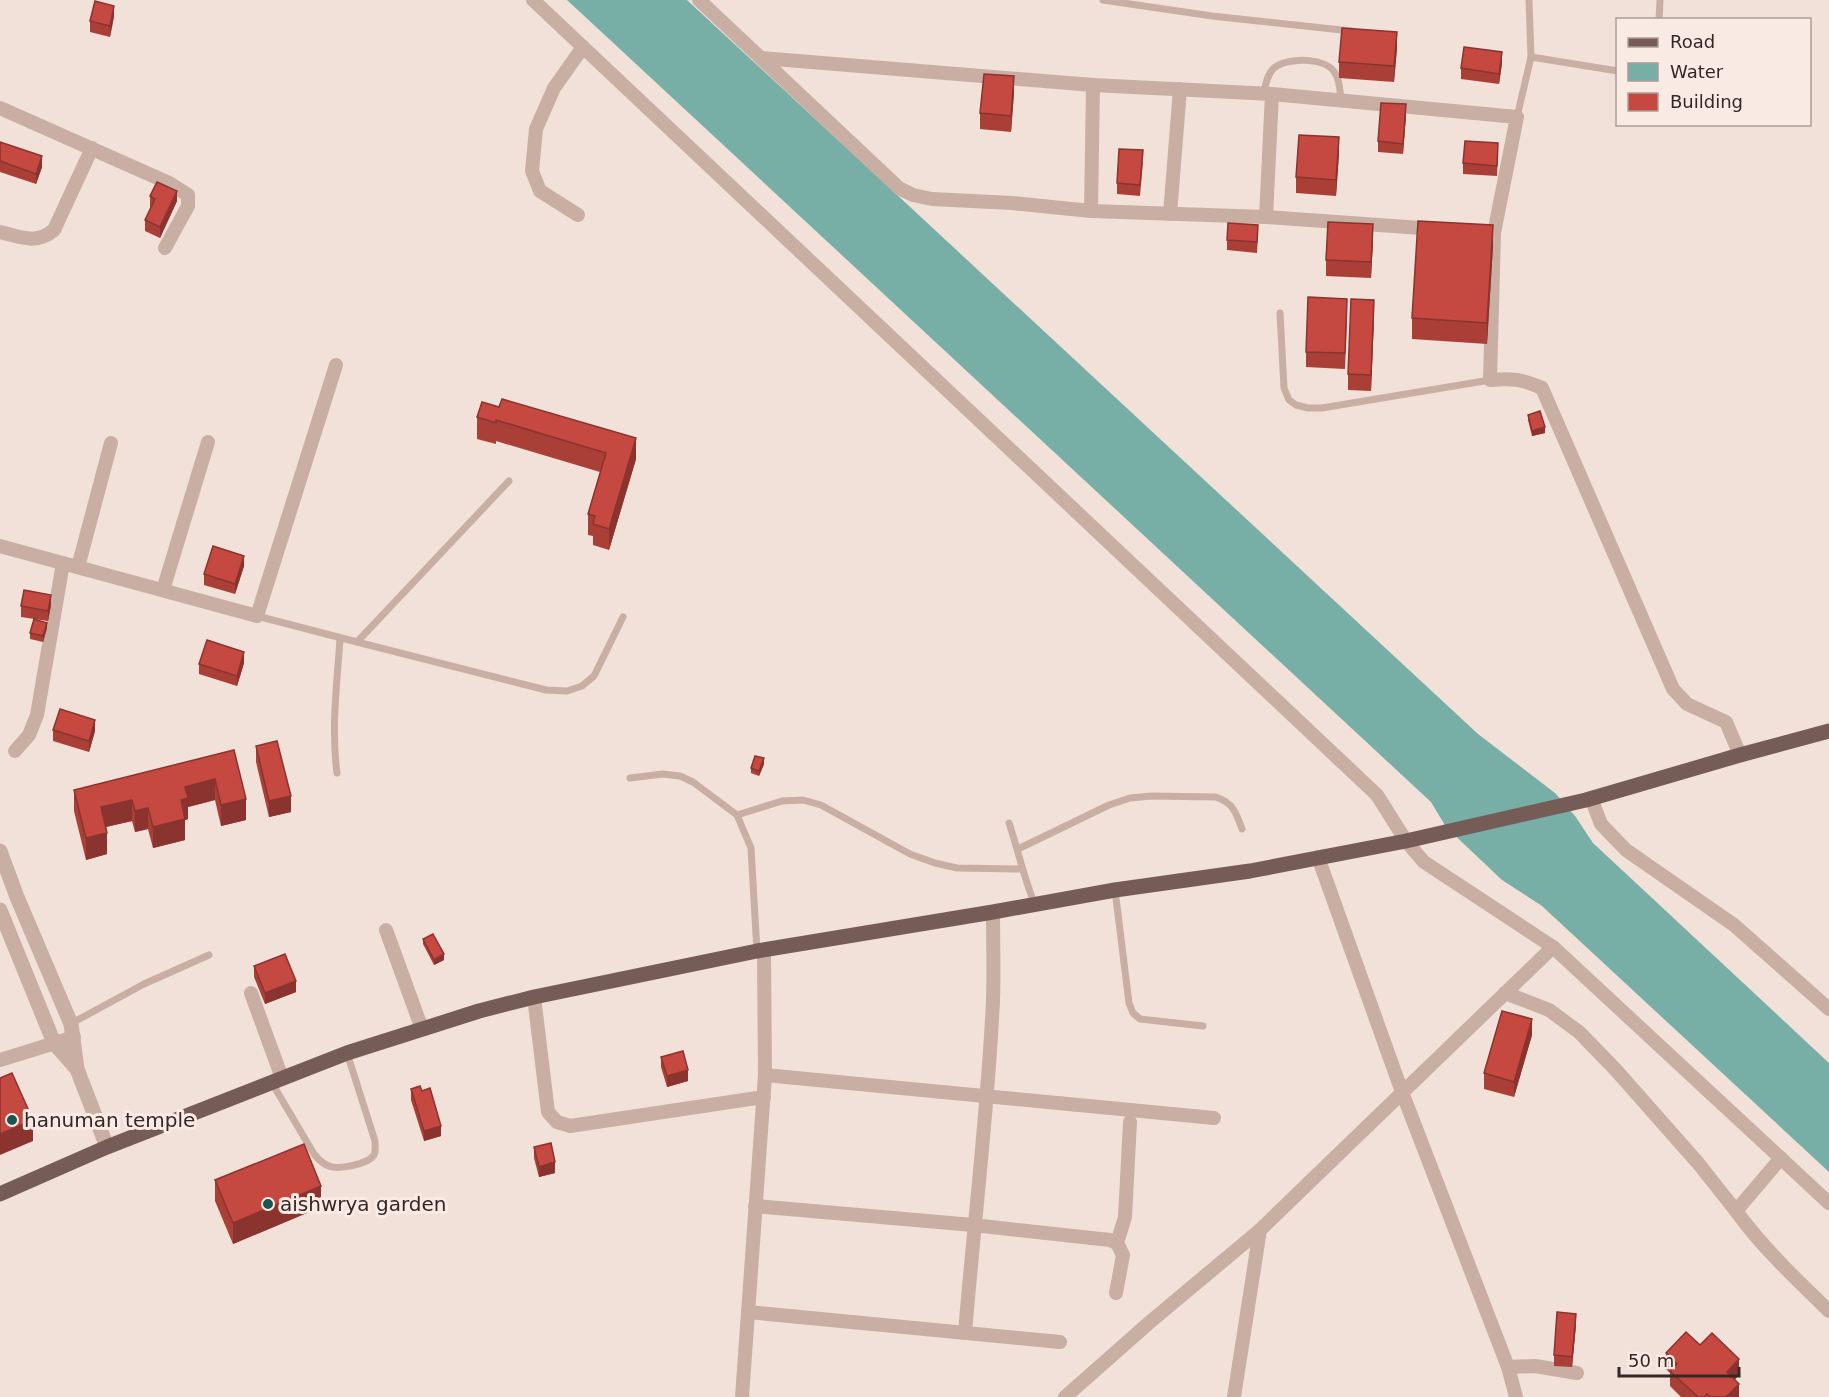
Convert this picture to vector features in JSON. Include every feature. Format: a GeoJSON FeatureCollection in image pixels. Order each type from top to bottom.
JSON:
{"type":"FeatureCollection","features":[{"type":"Feature","properties":{"kind":"main road"},"geometry":{"type":"LineString","coordinates":[[0,1194],[106,1147],[347,1053],[479,1011],[534,997],[761,951],[1115,890],[1250,871],[1406,841],[1589,799],[1829,730]]}},
{"type":"Feature","properties":{"kind":"street"},"geometry":{"type":"LineString","coordinates":[[532,0],[1377,795],[1406,841],[1424,862],[1553,946],[1829,1203]]}},
{"type":"Feature","properties":{"kind":"street"},"geometry":{"type":"LineString","coordinates":[[699,0],[898,188],[914,195],[932,199],[1012,203],[1091,211],[1266,217],[1448,230]]}},
{"type":"Feature","properties":{"kind":"street"},"geometry":{"type":"LineString","coordinates":[[578,214],[540,191],[532,171],[536,129],[554,88],[583,47]]}},
{"type":"Feature","properties":{"kind":"street"},"geometry":{"type":"LineString","coordinates":[[761,58],[1093,85],[1268,94],[1517,117],[1488,233],[1490,380],[1510,378],[1526,381],[1542,388],[1673,689],[1687,704],[1726,722],[1740,754]]}},
{"type":"Feature","properties":{"kind":"street"},"geometry":{"type":"LineString","coordinates":[[1091,211],[1093,85]]}},
{"type":"Feature","properties":{"kind":"street"},"geometry":{"type":"LineString","coordinates":[[1170,214],[1180,88]]}},
{"type":"Feature","properties":{"kind":"street"},"geometry":{"type":"LineString","coordinates":[[1266,217],[1268,94]]}},
{"type":"Feature","properties":{"kind":"street"},"geometry":{"type":"LineString","coordinates":[[0,108],[169,183],[188,195],[188,206],[165,248]]}},
{"type":"Feature","properties":{"kind":"street"},"geometry":{"type":"LineString","coordinates":[[0,232],[37,239],[45,237],[54,230],[92,148]]}},
{"type":"Feature","properties":{"kind":"street"},"geometry":{"type":"LineString","coordinates":[[0,546],[257,616],[336,365]]}},
{"type":"Feature","properties":{"kind":"street"},"geometry":{"type":"LineString","coordinates":[[163,590],[208,442]]}},
{"type":"Feature","properties":{"kind":"street"},"geometry":{"type":"LineString","coordinates":[[78,567],[111,443]]}},
{"type":"Feature","properties":{"kind":"street"},"geometry":{"type":"LineString","coordinates":[[15,751],[29,735],[37,715],[63,562]]}},
{"type":"Feature","properties":{"kind":"street"},"geometry":{"type":"LineString","coordinates":[[1589,799],[1601,824],[1626,850],[1734,925],[1829,1009]]}},
{"type":"Feature","properties":{"kind":"street"},"geometry":{"type":"LineString","coordinates":[[0,851],[73,1030],[77,1069],[106,1147]]}},
{"type":"Feature","properties":{"kind":"street"},"geometry":{"type":"LineString","coordinates":[[1318,857],[1402,1092],[1508,1367],[1516,1397]]}},
{"type":"Feature","properties":{"kind":"street"},"geometry":{"type":"LineString","coordinates":[[0,910],[54,1043],[77,1069]]}},
{"type":"Feature","properties":{"kind":"street"},"geometry":{"type":"LineString","coordinates":[[965,1333],[973,1225],[987,1096],[993,997],[993,912]]}},
{"type":"Feature","properties":{"kind":"street"},"geometry":{"type":"LineString","coordinates":[[386,930],[422,1029]]}},
{"type":"Feature","properties":{"kind":"street"},"geometry":{"type":"LineString","coordinates":[[1065,1397],[1260,1230],[1553,946]]}},
{"type":"Feature","properties":{"kind":"street"},"geometry":{"type":"LineString","coordinates":[[742,1397],[765,1075],[761,951]]}},
{"type":"Feature","properties":{"kind":"street"},"geometry":{"type":"LineString","coordinates":[[251,993],[277,1080]]}},
{"type":"Feature","properties":{"kind":"street"},"geometry":{"type":"LineString","coordinates":[[1504,993],[1549,1010],[1579,1032],[1698,1163],[1748,1228],[1780,1264],[1829,1311]]}},
{"type":"Feature","properties":{"kind":"street"},"geometry":{"type":"LineString","coordinates":[[534,997],[548,1112],[556,1122],[570,1126],[764,1096]]}},
{"type":"Feature","properties":{"kind":"street"},"geometry":{"type":"LineString","coordinates":[[0,1060],[54,1043],[73,1030]]}},
{"type":"Feature","properties":{"kind":"street"},"geometry":{"type":"LineString","coordinates":[[765,1075],[1214,1118]]}},
{"type":"Feature","properties":{"kind":"street"},"geometry":{"type":"LineString","coordinates":[[1117,1243],[1125,1217],[1130,1122]]}},
{"type":"Feature","properties":{"kind":"street"},"geometry":{"type":"LineString","coordinates":[[1736,1210],[1781,1158]]}},
{"type":"Feature","properties":{"kind":"street"},"geometry":{"type":"LineString","coordinates":[[755,1206],[973,1225],[1110,1240],[1117,1243],[1123,1255],[1116,1293]]}},
{"type":"Feature","properties":{"kind":"street"},"geometry":{"type":"LineString","coordinates":[[1234,1397],[1260,1230]]}},
{"type":"Feature","properties":{"kind":"street"},"geometry":{"type":"LineString","coordinates":[[748,1312],[1060,1342]]}},
{"type":"Feature","properties":{"kind":"street"},"geometry":{"type":"LineString","coordinates":[[1508,1367],[1534,1366],[1576,1373]]}},
{"type":"Feature","properties":{"kind":"lane"},"geometry":{"type":"LineString","coordinates":[[1103,0],[1359,32]]}},
{"type":"Feature","properties":{"kind":"lane"},"geometry":{"type":"LineString","coordinates":[[1517,117],[1531,57],[1529,0]]}},
{"type":"Feature","properties":{"kind":"lane"},"geometry":{"type":"LineString","coordinates":[[1659,18],[1660,0]]}},
{"type":"Feature","properties":{"kind":"lane"},"geometry":{"type":"LineString","coordinates":[[1531,57],[1616,70]]}},
{"type":"Feature","properties":{"kind":"lane"},"geometry":{"type":"LineString","coordinates":[[1268,94],[1268,77],[1272,69],[1281,63],[1318,61],[1334,70],[1338,78],[1341,100]]}},
{"type":"Feature","properties":{"kind":"lane"},"geometry":{"type":"LineString","coordinates":[[1280,314],[1284,388],[1289,400],[1296,405],[1322,408],[1490,380]]}},
{"type":"Feature","properties":{"kind":"lane"},"geometry":{"type":"LineString","coordinates":[[357,642],[509,481]]}},
{"type":"Feature","properties":{"kind":"lane"},"geometry":{"type":"LineString","coordinates":[[257,616],[546,690],[567,691],[582,686],[594,676],[623,617]]}},
{"type":"Feature","properties":{"kind":"lane"},"geometry":{"type":"LineString","coordinates":[[337,772],[333,747],[340,639]]}},
{"type":"Feature","properties":{"kind":"lane"},"geometry":{"type":"LineString","coordinates":[[630,777],[663,774],[681,776],[693,782],[737,815],[751,848],[761,951]]}},
{"type":"Feature","properties":{"kind":"lane"},"geometry":{"type":"LineString","coordinates":[[1018,849],[1108,805],[1130,798],[1151,796],[1216,796],[1233,807],[1242,829]]}},
{"type":"Feature","properties":{"kind":"lane"},"geometry":{"type":"LineString","coordinates":[[737,815],[782,801],[803,800],[821,805],[910,854],[935,863],[957,868],[1022,869]]}},
{"type":"Feature","properties":{"kind":"lane"},"geometry":{"type":"LineString","coordinates":[[1009,823],[1035,905]]}},
{"type":"Feature","properties":{"kind":"lane"},"geometry":{"type":"LineString","coordinates":[[1115,890],[1129,1003],[1133,1013],[1140,1019],[1203,1026]]}},
{"type":"Feature","properties":{"kind":"lane"},"geometry":{"type":"LineString","coordinates":[[73,1030],[144,984],[209,955]]}},
{"type":"Feature","properties":{"kind":"lane"},"geometry":{"type":"LineString","coordinates":[[277,1080],[314,1154],[321,1161],[338,1168],[369,1161],[375,1151],[375,1141],[347,1053]]}},
{"type":"Feature","properties":{"kind":"water"},"geometry":{"type":"Polygon","coordinates":[[[567,0],[687,0],[1478,734],[1555,793],[1575,816],[1593,843],[1829,1063],[1829,1172],[1542,906],[1502,880],[1446,827],[1431,802],[567,0]]]}},
{"type":"Feature","properties":{"kind":"building"},"geometry":{"type":"Polygon","coordinates":[[[95,1],[114,6],[110,26],[90,21],[95,1]]]}},
{"type":"Feature","properties":{"kind":"building"},"geometry":{"type":"Polygon","coordinates":[[[1342,28],[1397,32],[1394,66],[1339,62],[1342,28]]]}},
{"type":"Feature","properties":{"kind":"building"},"geometry":{"type":"Polygon","coordinates":[[[1464,47],[1502,52],[1499,74],[1461,68],[1464,47]]]}},
{"type":"Feature","properties":{"kind":"building"},"geometry":{"type":"Polygon","coordinates":[[[984,74],[1014,76],[1011,116],[980,113],[984,74]]]}},
{"type":"Feature","properties":{"kind":"building"},"geometry":{"type":"Polygon","coordinates":[[[1381,103],[1406,104],[1403,144],[1378,141],[1381,103]]]}},
{"type":"Feature","properties":{"kind":"building"},"geometry":{"type":"Polygon","coordinates":[[[1299,135],[1339,137],[1336,180],[1296,177],[1299,135]]]}},
{"type":"Feature","properties":{"kind":"building"},"geometry":{"type":"Polygon","coordinates":[[[1465,141],[1498,143],[1497,166],[1463,163],[1465,141]]]}},
{"type":"Feature","properties":{"kind":"building"},"geometry":{"type":"Polygon","coordinates":[[[0,142],[42,156],[36,174],[0,161],[0,142]]]}},
{"type":"Feature","properties":{"kind":"building"},"geometry":{"type":"Polygon","coordinates":[[[1119,149],[1143,150],[1140,185],[1117,183],[1119,149]]]}},
{"type":"Feature","properties":{"kind":"building"},"geometry":{"type":"Polygon","coordinates":[[[157,182],[177,191],[160,227],[145,220],[155,199],[150,196],[157,182]]]}},
{"type":"Feature","properties":{"kind":"building"},"geometry":{"type":"Polygon","coordinates":[[[1418,221],[1493,225],[1487,323],[1412,318],[1418,221]]]}},
{"type":"Feature","properties":{"kind":"building"},"geometry":{"type":"Polygon","coordinates":[[[1328,222],[1373,224],[1371,262],[1326,260],[1328,222]]]}},
{"type":"Feature","properties":{"kind":"building"},"geometry":{"type":"Polygon","coordinates":[[[1228,223],[1258,225],[1257,242],[1227,240],[1228,223]]]}},
{"type":"Feature","properties":{"kind":"building"},"geometry":{"type":"Polygon","coordinates":[[[1308,297],[1347,299],[1345,353],[1306,352],[1308,297]]]}},
{"type":"Feature","properties":{"kind":"building"},"geometry":{"type":"Polygon","coordinates":[[[1351,299],[1374,300],[1371,375],[1348,374],[1351,299]]]}},
{"type":"Feature","properties":{"kind":"building"},"geometry":{"type":"Polygon","coordinates":[[[502,399],[636,438],[609,529],[593,524],[595,516],[588,514],[606,453],[496,420],[496,423],[477,417],[482,402],[499,407],[502,399]]]}},
{"type":"Feature","properties":{"kind":"building"},"geometry":{"type":"Polygon","coordinates":[[[1540,411],[1545,427],[1532,431],[1528,415],[1540,411]]]}},
{"type":"Feature","properties":{"kind":"building"},"geometry":{"type":"Polygon","coordinates":[[[213,546],[244,556],[235,584],[204,574],[213,546]]]}},
{"type":"Feature","properties":{"kind":"building"},"geometry":{"type":"Polygon","coordinates":[[[24,590],[51,595],[48,611],[21,606],[24,590]]]}},
{"type":"Feature","properties":{"kind":"building"},"geometry":{"type":"Polygon","coordinates":[[[34,619],[47,623],[43,636],[30,633],[34,619]]]}},
{"type":"Feature","properties":{"kind":"building"},"geometry":{"type":"Polygon","coordinates":[[[207,640],[244,652],[237,676],[199,664],[207,640]]]}},
{"type":"Feature","properties":{"kind":"building"},"geometry":{"type":"Polygon","coordinates":[[[60,709],[95,720],[89,741],[53,730],[60,709]]]}},
{"type":"Feature","properties":{"kind":"building"},"geometry":{"type":"Polygon","coordinates":[[[277,741],[291,796],[269,801],[256,746],[277,741]]]}},
{"type":"Feature","properties":{"kind":"building"},"geometry":{"type":"Polygon","coordinates":[[[234,750],[246,799],[221,805],[215,779],[185,787],[188,798],[181,800],[185,819],[153,827],[148,808],[135,811],[132,800],[101,807],[107,833],[86,838],[74,790],[234,750]]]}},
{"type":"Feature","properties":{"kind":"building"},"geometry":{"type":"Polygon","coordinates":[[[755,756],[764,758],[759,771],[751,768],[755,756]]]}},
{"type":"Feature","properties":{"kind":"building"},"geometry":{"type":"Polygon","coordinates":[[[433,934],[444,954],[434,960],[423,939],[433,934]]]}},
{"type":"Feature","properties":{"kind":"building"},"geometry":{"type":"Polygon","coordinates":[[[285,954],[296,981],[265,993],[254,966],[285,954]]]}},
{"type":"Feature","properties":{"kind":"building"},"geometry":{"type":"Polygon","coordinates":[[[1502,1011],[1532,1019],[1514,1082],[1484,1073],[1502,1011]]]}},
{"type":"Feature","properties":{"kind":"building"},"geometry":{"type":"Polygon","coordinates":[[[683,1051],[688,1070],[667,1076],[661,1057],[683,1051]]]}},
{"type":"Feature","properties":{"kind":"building"},"geometry":{"type":"Polygon","coordinates":[[[12,1073],[33,1120],[0,1134],[0,1078],[12,1073]]]}},
{"type":"Feature","properties":{"kind":"building"},"geometry":{"type":"Polygon","coordinates":[[[420,1086],[422,1091],[430,1088],[441,1126],[424,1131],[411,1089],[420,1086]]]}},
{"type":"Feature","properties":{"kind":"building"},"geometry":{"type":"Polygon","coordinates":[[[551,1143],[555,1162],[539,1167],[534,1147],[551,1143]]]}},
{"type":"Feature","properties":{"kind":"building"},"geometry":{"type":"Polygon","coordinates":[[[304,1144],[321,1186],[233,1223],[215,1180],[304,1144]]]}},
{"type":"Feature","properties":{"kind":"building"},"geometry":{"type":"Polygon","coordinates":[[[1557,1312],[1576,1314],[1572,1357],[1554,1355],[1557,1312]]]}},
{"type":"Feature","properties":{"kind":"building"},"geometry":{"type":"Polygon","coordinates":[[[1686,1332],[1700,1345],[1712,1333],[1739,1359],[1727,1372],[1739,1384],[1726,1397],[1711,1397],[1707,1394],[1704,1397],[1698,1397],[1670,1371],[1677,1364],[1666,1353],[1686,1332]]]}},
{"type":"Feature","properties":{"kind":"place","name":"hanuman temple"},"geometry":{"type":"Point","coordinates":[12,1120]}},
{"type":"Feature","properties":{"kind":"place","name":"aishwrya garden"},"geometry":{"type":"Point","coordinates":[268,1204]}}]}
